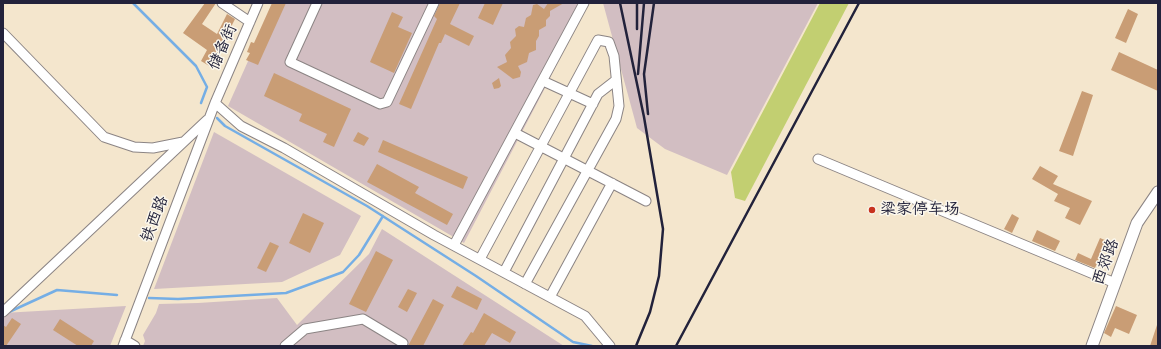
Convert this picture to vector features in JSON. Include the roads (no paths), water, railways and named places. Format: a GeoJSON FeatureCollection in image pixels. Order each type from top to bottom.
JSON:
{"type":"FeatureCollection","features":[{"type":"Feature","properties":{"kind":"main road","name":"西郊路"},"geometry":{"type":"LineString","coordinates":[[1092,346],[1137,223],[1158,192]]}},
{"type":"Feature","properties":{"kind":"street"},"geometry":{"type":"LineString","coordinates":[[222,3],[250,22]]}},
{"type":"Feature","properties":{"kind":"street","name":"储备街"},"geometry":{"type":"LineString","coordinates":[[215,103],[258,3]]}},
{"type":"Feature","properties":{"kind":"street"},"geometry":{"type":"LineString","coordinates":[[317,3],[290,62],[380,104],[387,102],[434,3]]}},
{"type":"Feature","properties":{"kind":"street"},"geometry":{"type":"LineString","coordinates":[[454,245],[584,3]]}},
{"type":"Feature","properties":{"kind":"street"},"geometry":{"type":"LineString","coordinates":[[3,33],[104,136],[134,147],[153,148],[184,142]]}},
{"type":"Feature","properties":{"kind":"street"},"geometry":{"type":"LineString","coordinates":[[480,259],[598,40],[609,42],[614,56],[620,106],[616,120],[525,284]]}},
{"type":"Feature","properties":{"kind":"street"},"geometry":{"type":"LineString","coordinates":[[504,272],[598,94],[616,80]]}},
{"type":"Feature","properties":{"kind":"street"},"geometry":{"type":"LineString","coordinates":[[543,81],[593,104]]}},
{"type":"Feature","properties":{"kind":"street"},"geometry":{"type":"LineString","coordinates":[[215,103],[241,126],[284,148],[454,245],[585,316],[609,345]]}},
{"type":"Feature","properties":{"kind":"street","name":"铁西路"},"geometry":{"type":"LineString","coordinates":[[124,343],[215,103]]}},
{"type":"Feature","properties":{"kind":"street"},"geometry":{"type":"LineString","coordinates":[[3,312],[209,118]]}},
{"type":"Feature","properties":{"kind":"street"},"geometry":{"type":"LineString","coordinates":[[515,133],[646,201]]}},
{"type":"Feature","properties":{"kind":"street"},"geometry":{"type":"LineString","coordinates":[[818,159],[1115,283]]}},
{"type":"Feature","properties":{"kind":"street"},"geometry":{"type":"LineString","coordinates":[[550,297],[612,184]]}},
{"type":"Feature","properties":{"kind":"street"},"geometry":{"type":"LineString","coordinates":[[285,346],[305,329],[363,319],[403,343]]}},
{"type":"Feature","properties":{"kind":"street"},"geometry":{"type":"LineString","coordinates":[[124,343],[136,346]]}},
{"type":"Feature","properties":{"kind":"waterway"},"geometry":{"type":"LineString","coordinates":[[133,3],[196,66],[207,87],[201,103]]}},
{"type":"Feature","properties":{"kind":"waterway"},"geometry":{"type":"LineString","coordinates":[[217,118],[225,126],[367,206],[476,276],[573,342],[592,346]]}},
{"type":"Feature","properties":{"kind":"waterway"},"geometry":{"type":"LineString","coordinates":[[149,298],[178,299],[286,293],[343,272],[359,255],[383,216]]}},
{"type":"Feature","properties":{"kind":"waterway"},"geometry":{"type":"LineString","coordinates":[[9,312],[57,290],[117,295]]}},
{"type":"Feature","properties":{"kind":"railway"},"geometry":{"type":"LineString","coordinates":[[620,3],[644,117],[663,229],[659,276],[650,312],[636,346]]}},
{"type":"Feature","properties":{"kind":"railway"},"geometry":{"type":"LineString","coordinates":[[637,3],[637,29]]}},
{"type":"Feature","properties":{"kind":"railway"},"geometry":{"type":"LineString","coordinates":[[638,74],[644,3]]}},
{"type":"Feature","properties":{"kind":"railway"},"geometry":{"type":"LineString","coordinates":[[648,114],[644,74],[654,3]]}},
{"type":"Feature","properties":{"kind":"railway"},"geometry":{"type":"LineString","coordinates":[[676,346],[859,3]]}},
{"type":"Feature","properties":{"kind":"place","name":"梁家停车场"},"geometry":{"type":"Point","coordinates":[872,210]}}]}
